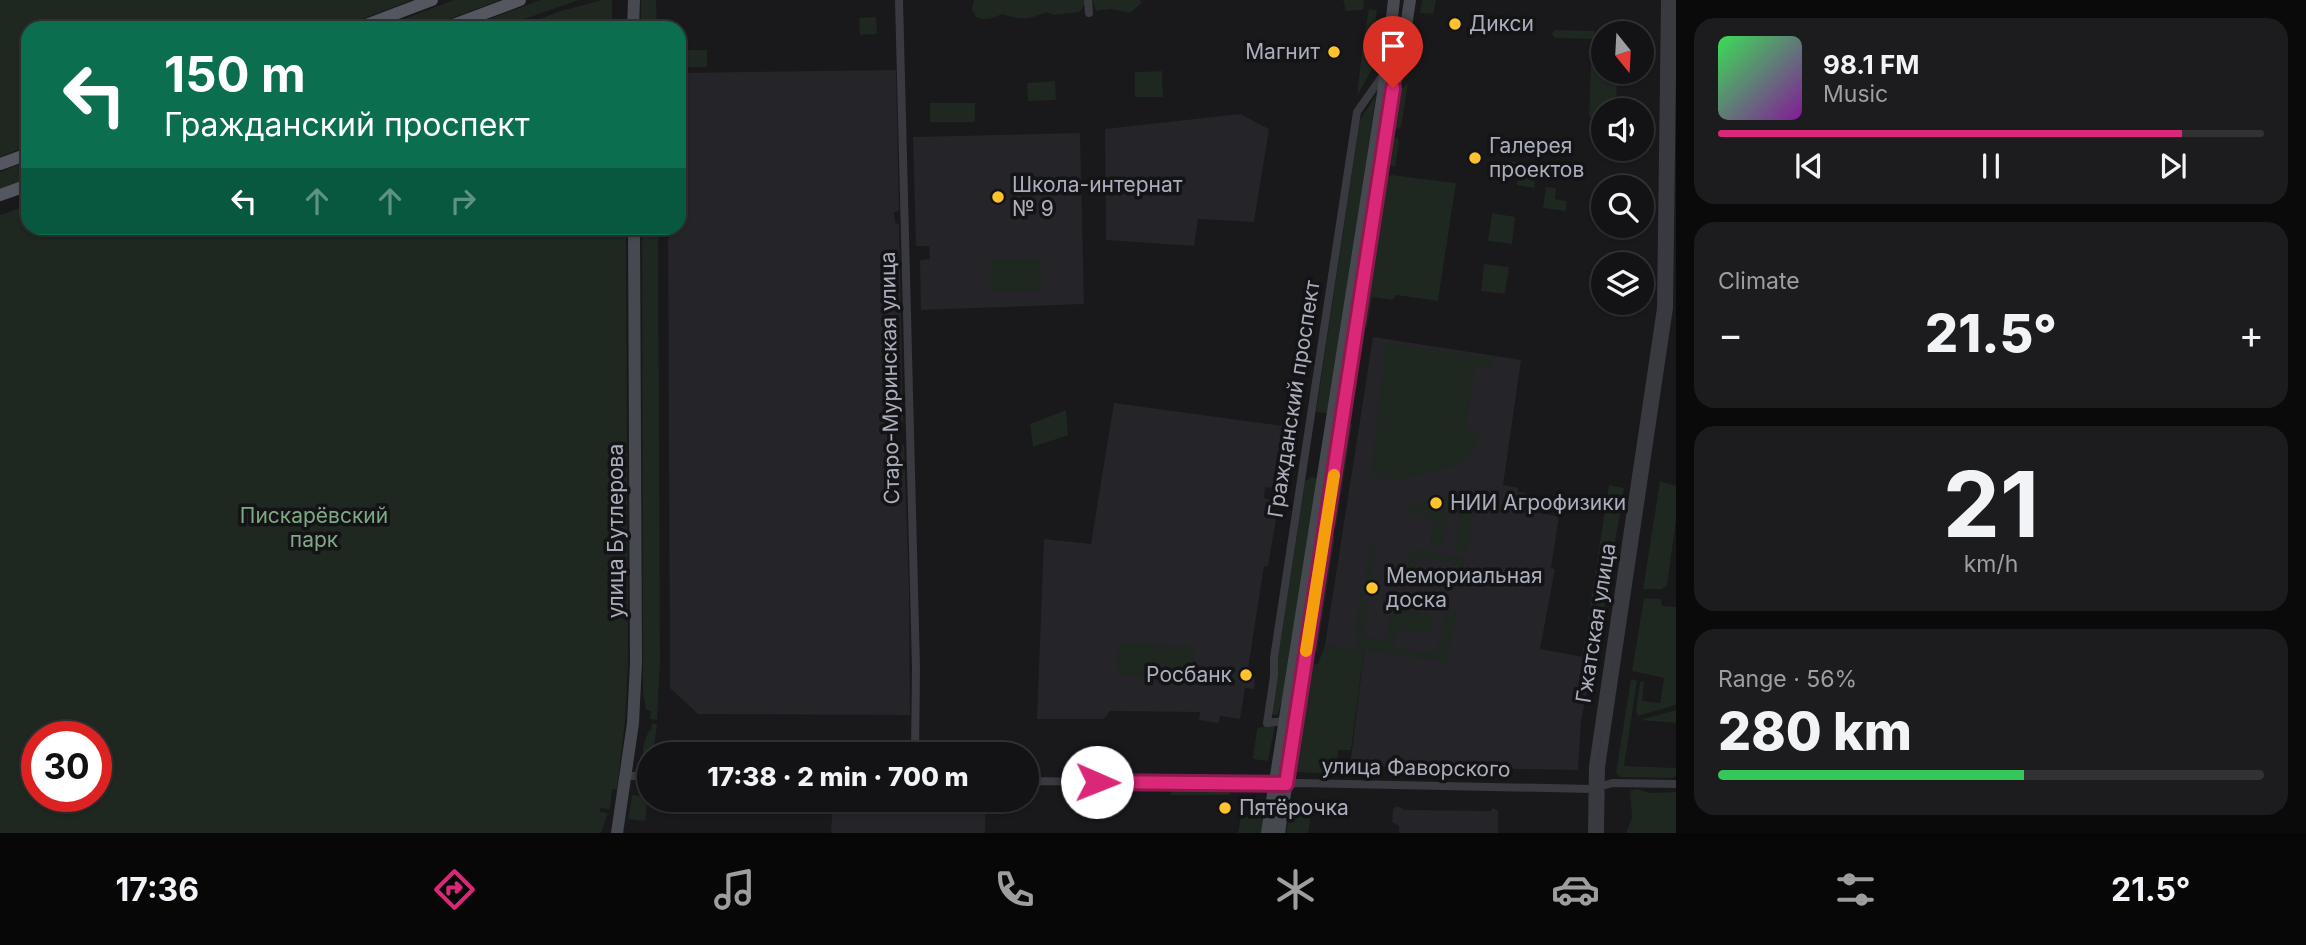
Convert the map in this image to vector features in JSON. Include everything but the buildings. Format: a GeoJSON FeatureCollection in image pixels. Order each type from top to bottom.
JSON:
{"type":"FeatureCollection","features":[{"type":"Feature","properties":{"kind":"main road"},"geometry":{"type":"LineString","coordinates":[[376,21],[432,0]]}},
{"type":"Feature","properties":{"kind":"main road"},"geometry":{"type":"LineString","coordinates":[[464,21],[520,0]]}},
{"type":"Feature","properties":{"kind":"main road","name":"Гражданский проспект"},"geometry":{"type":"LineString","coordinates":[[1279,833],[1284,721],[1394,0]]}},
{"type":"Feature","properties":{"kind":"main road","name":"Гражданский проспект"},"geometry":{"type":"LineString","coordinates":[[1267,833],[1281,784],[1393,88],[1399,72],[1410,0]]}},
{"type":"Feature","properties":{"kind":"main road"},"geometry":{"type":"LineString","coordinates":[[633,1],[633,21]]}},
{"type":"Feature","properties":{"kind":"main road"},"geometry":{"type":"LineString","coordinates":[[0,164],[21,156]]}},
{"type":"Feature","properties":{"kind":"main road"},"geometry":{"type":"LineString","coordinates":[[0,195],[21,188]]}},
{"type":"Feature","properties":{"kind":"main road","name":"улица Бутлерова"},"geometry":{"type":"LineString","coordinates":[[617,833],[633,723],[636,663],[634,235]]}},
{"type":"Feature","properties":{"kind":"street","name":"Старо-Муринская улица"},"geometry":{"type":"LineString","coordinates":[[899,0],[916,668],[915,742]]}},
{"type":"Feature","properties":{"kind":"street"},"geometry":{"type":"LineString","coordinates":[[1088,0],[1089,13]]}},
{"type":"Feature","properties":{"kind":"street","name":"Гжатская улица"},"geometry":{"type":"LineString","coordinates":[[1665,0],[1669,308]]}},
{"type":"Feature","properties":{"kind":"street","name":"Гжатская улица"},"geometry":{"type":"LineString","coordinates":[[1592,833],[1596,789],[1669,308],[1673,0]]}},
{"type":"Feature","properties":{"kind":"street","name":"Гражданский проспект"},"geometry":{"type":"LineString","coordinates":[[1284,721],[1267,723],[1275,676],[1273,658],[1357,112],[1385,72]]}},
{"type":"Feature","properties":{"kind":"street"},"geometry":{"type":"LineString","coordinates":[[627,776],[637,776]]}},
{"type":"Feature","properties":{"kind":"street","name":"улица Фаворского"},"geometry":{"type":"LineString","coordinates":[[1039,781],[1596,789],[1612,783],[1676,784]]}},
{"type":"Feature","properties":{"kind":"street","name":"Гжатская улица"},"geometry":{"type":"LineString","coordinates":[[1596,789],[1600,833]]}},
{"type":"Feature","properties":{"kind":"shaded area"},"geometry":{"type":"Polygon","coordinates":[[[896,70],[899,211],[894,212],[895,222],[899,225],[903,421],[892,426],[892,434],[893,445],[904,445],[910,715],[698,714],[670,688],[668,235],[686,235],[686,73],[896,70]]]}},
{"type":"Feature","properties":{"kind":"shaded area"},"geometry":{"type":"Polygon","coordinates":[[[1240,114],[1269,129],[1254,222],[1198,219],[1194,246],[1106,240],[1105,129],[1240,114]]]}},
{"type":"Feature","properties":{"kind":"shaded area","name":"Школа-интернат № 9"},"geometry":{"type":"Polygon","coordinates":[[[1080,133],[1084,304],[921,310],[920,260],[930,259],[929,246],[916,246],[913,137],[1080,133]]]}},
{"type":"Feature","properties":{"kind":"shaded area","name":"НИИ Агрофизики"},"geometry":{"type":"Polygon","coordinates":[[[1373,337],[1521,360],[1503,485],[1526,493],[1524,511],[1559,516],[1551,568],[1555,569],[1540,649],[1594,659],[1581,720],[1578,770],[1350,766],[1364,652],[1325,645],[1373,337]]]}},
{"type":"Feature","properties":{"kind":"shaded area"},"geometry":{"type":"Polygon","coordinates":[[[1114,403],[1297,428],[1287,490],[1265,487],[1264,498],[1271,500],[1269,512],[1277,513],[1268,566],[1264,566],[1247,675],[1255,677],[1254,689],[1245,688],[1240,719],[1220,716],[1219,723],[1199,720],[1200,712],[1110,711],[1104,719],[1037,719],[1044,539],[1091,544],[1114,403]]]}},
{"type":"Feature","properties":{"kind":"shaded area"},"geometry":{"type":"Polygon","coordinates":[[[1397,806],[1405,810],[1490,811],[1493,808],[1498,811],[1498,833],[1399,833],[1399,826],[1392,822],[1393,809],[1397,806]]]}},
{"type":"Feature","properties":{"kind":"shaded area"},"geometry":{"type":"Polygon","coordinates":[[[832,812],[985,812],[985,833],[831,833],[832,812]]]}},
{"type":"Feature","properties":{"kind":"green space"},"geometry":{"type":"Polygon","coordinates":[[[0,0],[412,0],[357,21],[21,21],[21,149],[0,157],[0,0]]]}},
{"type":"Feature","properties":{"kind":"green space"},"geometry":{"type":"Polygon","coordinates":[[[454,0],[500,0],[444,21],[398,21],[454,0]]]}},
{"type":"Feature","properties":{"kind":"green space"},"geometry":{"type":"Polygon","coordinates":[[[540,0],[579,0],[519,21],[484,21],[540,0]]]}},
{"type":"Feature","properties":{"kind":"green space"},"geometry":{"type":"Polygon","coordinates":[[[602,0],[612,0],[612,21],[534,21],[602,0]]]}},
{"type":"Feature","properties":{"kind":"green space"},"geometry":{"type":"Polygon","coordinates":[[[641,0],[656,0],[657,21],[641,21],[641,0]]]}},
{"type":"Feature","properties":{"kind":"green space"},"geometry":{"type":"Polygon","coordinates":[[[974,0],[1087,0],[1080,12],[1054,15],[1046,12],[1024,18],[1002,14],[986,19],[976,17],[972,10],[974,0]]]}},
{"type":"Feature","properties":{"kind":"green space"},"geometry":{"type":"Polygon","coordinates":[[[1092,0],[1140,0],[1142,3],[1130,13],[1111,9],[1096,11],[1092,0]]]}},
{"type":"Feature","properties":{"kind":"green space"},"geometry":{"type":"Polygon","coordinates":[[[1343,0],[1364,0],[1363,10],[1346,11],[1343,0]]]}},
{"type":"Feature","properties":{"kind":"green space"},"geometry":{"type":"Polygon","coordinates":[[[1422,0],[1436,0],[1433,14],[1420,13],[1422,0]]]}},
{"type":"Feature","properties":{"kind":"green space"},"geometry":{"type":"Polygon","coordinates":[[[1369,9],[1377,10],[1374,33],[1364,37],[1369,9]]]}},
{"type":"Feature","properties":{"kind":"green space"},"geometry":{"type":"Polygon","coordinates":[[[876,17],[877,34],[860,35],[859,18],[876,17]]]}},
{"type":"Feature","properties":{"kind":"green space"},"geometry":{"type":"Polygon","coordinates":[[[1555,30],[1591,31],[1591,39],[1555,38],[1552,34],[1555,30]]]}},
{"type":"Feature","properties":{"kind":"green space"},"geometry":{"type":"Polygon","coordinates":[[[1378,37],[1372,69],[1357,96],[1363,44],[1378,37]]]}},
{"type":"Feature","properties":{"kind":"green space"},"geometry":{"type":"Polygon","coordinates":[[[686,50],[707,50],[707,67],[686,67],[686,50]]]}},
{"type":"Feature","properties":{"kind":"green space"},"geometry":{"type":"Polygon","coordinates":[[[1591,68],[1591,84],[1617,84],[1616,98],[1591,98],[1589,117],[1591,68]]]}},
{"type":"Feature","properties":{"kind":"green space"},"geometry":{"type":"Polygon","coordinates":[[[1162,71],[1163,97],[1135,97],[1135,72],[1162,71]]]}},
{"type":"Feature","properties":{"kind":"green space"},"geometry":{"type":"Polygon","coordinates":[[[1055,81],[1056,100],[1028,101],[1027,83],[1055,81]]]}},
{"type":"Feature","properties":{"kind":"green space"},"geometry":{"type":"Polygon","coordinates":[[[1408,83],[1401,127],[1394,130],[1400,91],[1408,83]]]}},
{"type":"Feature","properties":{"kind":"green space"},"geometry":{"type":"Polygon","coordinates":[[[1376,95],[1329,413],[1316,412],[1360,120],[1376,95]]]}},
{"type":"Feature","properties":{"kind":"green space"},"geometry":{"type":"Polygon","coordinates":[[[930,103],[975,103],[975,122],[930,122],[930,103]]]}},
{"type":"Feature","properties":{"kind":"green space"},"geometry":{"type":"Polygon","coordinates":[[[1398,138],[1399,142],[1395,167],[1385,163],[1389,139],[1398,138]]]}},
{"type":"Feature","properties":{"kind":"green space"},"geometry":{"type":"Polygon","coordinates":[[[1510,161],[1522,163],[1521,173],[1536,176],[1534,188],[1517,185],[1518,174],[1510,173],[1508,181],[1501,180],[1502,170],[1510,161]]]}},
{"type":"Feature","properties":{"kind":"green space"},"geometry":{"type":"Polygon","coordinates":[[[21,164],[21,182],[0,190],[0,172],[21,164]]]}},
{"type":"Feature","properties":{"kind":"green space"},"geometry":{"type":"Polygon","coordinates":[[[1392,175],[1456,183],[1438,301],[1396,295],[1393,300],[1372,297],[1367,326],[1361,326],[1384,177],[1392,175]]]}},
{"type":"Feature","properties":{"kind":"green space"},"geometry":{"type":"Polygon","coordinates":[[[1546,187],[1556,188],[1555,199],[1567,201],[1566,211],[1543,208],[1546,187]]]}},
{"type":"Feature","properties":{"kind":"green space","name":"Пискарёвский парк"},"geometry":{"type":"Polygon","coordinates":[[[21,208],[21,235],[626,235],[628,664],[617,789],[612,789],[610,809],[600,808],[600,812],[608,813],[601,833],[0,833],[0,215],[21,208]]]}},
{"type":"Feature","properties":{"kind":"green space"},"geometry":{"type":"Polygon","coordinates":[[[1492,213],[1515,217],[1512,244],[1488,241],[1492,213]]]}},
{"type":"Feature","properties":{"kind":"green space"},"geometry":{"type":"Polygon","coordinates":[[[642,235],[658,235],[660,661],[657,720],[650,719],[651,711],[646,710],[643,692],[642,235]]]}},
{"type":"Feature","properties":{"kind":"green space"},"geometry":{"type":"Polygon","coordinates":[[[990,260],[1041,260],[1041,291],[990,292],[990,260]]]}},
{"type":"Feature","properties":{"kind":"green space"},"geometry":{"type":"Polygon","coordinates":[[[1484,264],[1509,267],[1505,294],[1481,291],[1484,264]]]}},
{"type":"Feature","properties":{"kind":"green space"},"geometry":{"type":"Polygon","coordinates":[[[1386,343],[1493,358],[1491,367],[1475,366],[1465,430],[1481,433],[1467,461],[1399,480],[1371,476],[1386,343]]]}},
{"type":"Feature","properties":{"kind":"green space"},"geometry":{"type":"Polygon","coordinates":[[[1066,410],[1068,435],[1033,447],[1030,424],[1066,410]]]}},
{"type":"Feature","properties":{"kind":"green space"},"geometry":{"type":"Polygon","coordinates":[[[1347,423],[1352,424],[1336,527],[1331,526],[1347,423]]]}},
{"type":"Feature","properties":{"kind":"green space"},"geometry":{"type":"Polygon","coordinates":[[[1312,477],[1318,479],[1286,687],[1275,716],[1272,713],[1278,658],[1305,481],[1312,477]]]}},
{"type":"Feature","properties":{"kind":"green space"},"geometry":{"type":"Polygon","coordinates":[[[1660,481],[1676,486],[1676,520],[1667,585],[1662,589],[1643,589],[1660,481]]]}},
{"type":"Feature","properties":{"kind":"green space"},"geometry":{"type":"Polygon","coordinates":[[[1609,485],[1624,488],[1596,659],[1582,657],[1609,485]]]}},
{"type":"Feature","properties":{"kind":"green space"},"geometry":{"type":"Polygon","coordinates":[[[1461,491],[1473,512],[1467,551],[1454,549],[1460,520],[1457,507],[1443,510],[1447,524],[1442,546],[1430,544],[1434,521],[1426,514],[1408,514],[1406,508],[1461,491]]]}},
{"type":"Feature","properties":{"kind":"green space"},"geometry":{"type":"Polygon","coordinates":[[[1330,535],[1335,536],[1317,651],[1312,650],[1330,535]]]}},
{"type":"Feature","properties":{"kind":"green space"},"geometry":{"type":"Polygon","coordinates":[[[1380,543],[1375,550],[1371,580],[1366,581],[1369,550],[1380,543]]]}},
{"type":"Feature","properties":{"kind":"green space"},"geometry":{"type":"Polygon","coordinates":[[[1411,549],[1464,558],[1460,580],[1453,579],[1456,563],[1417,556],[1415,572],[1448,578],[1447,585],[1406,579],[1411,549]]]}},
{"type":"Feature","properties":{"kind":"green space"},"geometry":{"type":"Polygon","coordinates":[[[1644,598],[1661,599],[1662,606],[1676,607],[1676,705],[1638,716],[1636,710],[1640,682],[1644,682],[1642,701],[1660,703],[1664,678],[1632,671],[1644,598]]]}},
{"type":"Feature","properties":{"kind":"green space"},"geometry":{"type":"Polygon","coordinates":[[[1366,600],[1363,634],[1355,632],[1360,601],[1366,600]]]}},
{"type":"Feature","properties":{"kind":"green space"},"geometry":{"type":"Polygon","coordinates":[[[1391,609],[1433,615],[1430,633],[1396,629],[1393,648],[1437,654],[1446,611],[1456,612],[1447,662],[1355,648],[1357,636],[1386,640],[1391,609]]]}},
{"type":"Feature","properties":{"kind":"green space"},"geometry":{"type":"Polygon","coordinates":[[[1122,643],[1195,647],[1192,675],[1120,676],[1117,659],[1122,643]]]}},
{"type":"Feature","properties":{"kind":"green space"},"geometry":{"type":"Polygon","coordinates":[[[1325,645],[1364,651],[1351,750],[1338,750],[1336,774],[1297,772],[1312,664],[1318,664],[1325,645]]]}},
{"type":"Feature","properties":{"kind":"green space"},"geometry":{"type":"Polygon","coordinates":[[[1631,679],[1637,681],[1624,766],[1676,768],[1676,776],[1672,778],[1621,777],[1616,773],[1631,679]]]}},
{"type":"Feature","properties":{"kind":"green space"},"geometry":{"type":"Polygon","coordinates":[[[1676,710],[1676,723],[1640,720],[1676,710]]]}},
{"type":"Feature","properties":{"kind":"green space"},"geometry":{"type":"Polygon","coordinates":[[[652,723],[657,724],[655,742],[645,742],[647,734],[652,723]]]}},
{"type":"Feature","properties":{"kind":"green space"},"geometry":{"type":"Polygon","coordinates":[[[1275,725],[1268,761],[1253,759],[1257,728],[1275,725]]]}},
{"type":"Feature","properties":{"kind":"green space"},"geometry":{"type":"Polygon","coordinates":[[[1172,789],[1230,790],[1230,795],[1171,795],[1172,789]]]}},
{"type":"Feature","properties":{"kind":"green space"},"geometry":{"type":"Polygon","coordinates":[[[1637,789],[1649,793],[1676,792],[1676,833],[1626,833],[1632,817],[1630,791],[1637,789]]]}},
{"type":"Feature","properties":{"kind":"green space"},"geometry":{"type":"Polygon","coordinates":[[[632,795],[637,795],[637,812],[646,812],[645,821],[628,819],[632,795]]]}},
{"type":"Feature","properties":{"kind":"green space"},"geometry":{"type":"Polygon","coordinates":[[[1292,801],[1313,803],[1308,833],[1286,833],[1292,801]]]}},
{"type":"Feature","properties":{"kind":"green space"},"geometry":{"type":"Polygon","coordinates":[[[1262,803],[1266,805],[1261,833],[1238,833],[1241,816],[1259,818],[1262,803]]]}},
{"type":"Feature","properties":{"kind":"slow traffic"},"geometry":{"type":"LineString","coordinates":[[1306,651],[1334,475]]}},
{"type":"Feature","properties":{"kind":"place","name":"Дикси"},"geometry":{"type":"Point","coordinates":[1455,24]}},
{"type":"Feature","properties":{"kind":"place","name":"Магнит"},"geometry":{"type":"Point","coordinates":[1334,52]}},
{"type":"Feature","properties":{"kind":"place","name":"Галерея проектов"},"geometry":{"type":"Point","coordinates":[1475,158]}},
{"type":"Feature","properties":{"kind":"place","name":"Школа-интернат № 9"},"geometry":{"type":"Point","coordinates":[998,197]}},
{"type":"Feature","properties":{"kind":"place","name":"НИИ Агрофизики"},"geometry":{"type":"Point","coordinates":[1436,503]}},
{"type":"Feature","properties":{"kind":"place","name":"Мемориальная доска"},"geometry":{"type":"Point","coordinates":[1372,588]}},
{"type":"Feature","properties":{"kind":"place","name":"Росбанк"},"geometry":{"type":"Point","coordinates":[1246,675]}},
{"type":"Feature","properties":{"kind":"place","name":"Пятёрочка"},"geometry":{"type":"Point","coordinates":[1225,808]}},
{"type":"Feature","properties":{"kind":"route"},"geometry":{"type":"LineString","coordinates":[[1097,782],[1286,784],[1393,88]]}}]}
